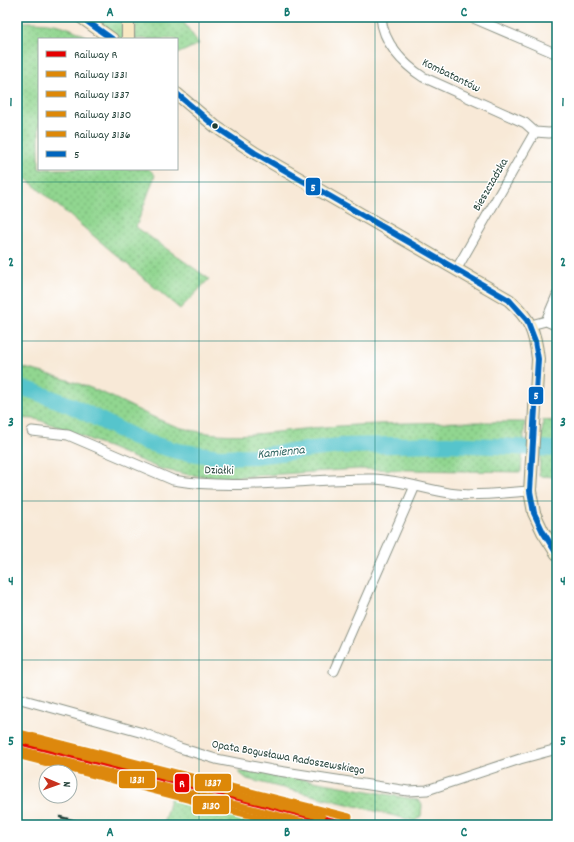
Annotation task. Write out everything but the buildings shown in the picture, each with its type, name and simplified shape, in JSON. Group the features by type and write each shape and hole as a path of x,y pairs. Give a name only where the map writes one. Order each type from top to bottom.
{"street":[{"path":"81,17 111,38"},
{"path":"128,17 128,38"},
{"name":"Kombatantów","path":"381,17 388,39 397,56 408,67 423,77 525,123 535,132"},
{"path":"471,17 557,54"},
{"path":"178,95 211,123 255,154 509,300 522,312 531,325 536,341 538,359 530,491 534,513 543,532 557,554"},
{"path":"535,132 549,134 557,132"},
{"name":"Bieszczadzka","path":"456,270 535,132"},
{"path":"546,321 557,295"},
{"path":"531,325 546,321 557,326"},
{"name":"Działki","path":"32,431 68,435 173,480 218,484 370,479 385,480 459,494 530,491"},
{"path":"335,669 415,486"},
{"name":"Opata Bogusława Radoszewskiego","path":"17,698 143,733 180,748 216,759 272,770 408,791 427,790 520,759 557,749"}],"green space":[{"path":"89,17 122,17 123,38 119,38 103,25"},
{"path":"135,17 180,17 199,44 178,54 178,38 135,38"},
{"path":"17,22 55,24 72,29 88,38 38,38 38,170 150,170 155,175 136,227 209,279 180,309 17,171"},
{"path":"17,366 88,387 170,424 212,434 261,434 325,427 375,424 525,422 521,472 358,469 221,478 190,475 161,469 67,430 36,419 17,418"},
{"path":"543,420 557,421 557,477 539,476"},
{"path":"257,771 419,800 422,805 421,816 415,821 247,779 238,772"},
{"path":"172,792 296,825 163,825"}],"waterway":[{"name":"Kamienna","path":"17,388 30,390 70,405 142,441 177,451 219,457 254,456 340,446 447,444 557,449"}],"railway":[{"path":"60,817 92,825"}],"rail line":[{"name":"1337","path":"19,733 349,817"},
{"name":"3136","path":"19,739 322,817"},
{"name":"R","path":"17,741 347,825"},
{"name":"1331","path":"17,749 315,825"},
{"name":"3130","path":"17,755 288,825"}],"transit line":[{"name":"5","path":"81,17 111,38"},
{"name":"5","path":"178,95 216,127 255,153 509,300 527,320 535,341 538,359 530,491 534,513 543,532 557,554"}]}
